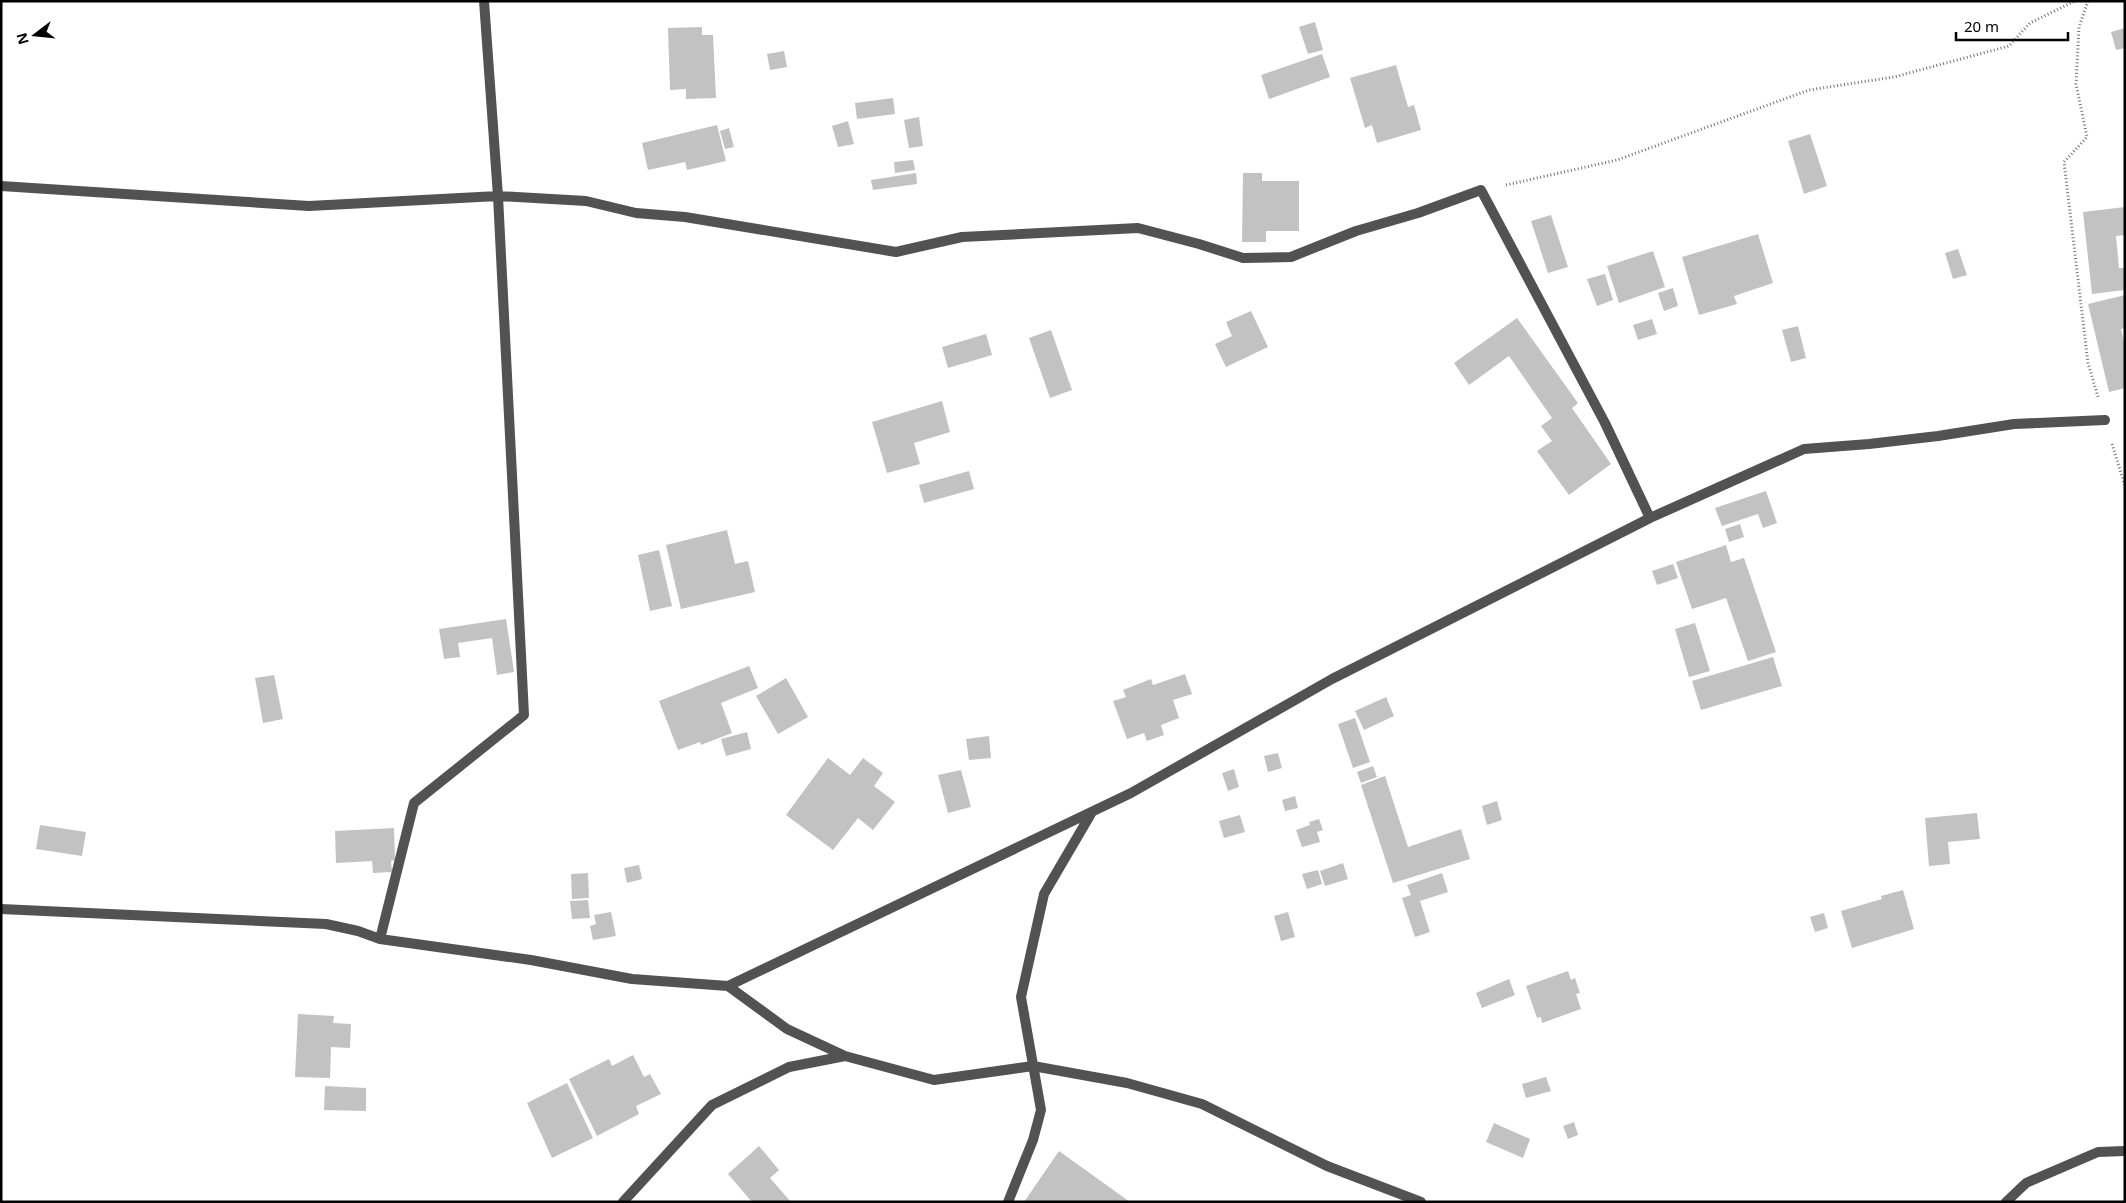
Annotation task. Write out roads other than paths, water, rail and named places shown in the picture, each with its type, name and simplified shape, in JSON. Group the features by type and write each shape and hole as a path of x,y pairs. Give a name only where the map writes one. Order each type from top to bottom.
{"street":[{"path":"380,939 414,803 524,715 498,196 484,1"},
{"path":"1,186 309,206 498,196 586,201 636,213 685,217 896,252 962,237 1138,228 1243,258 1291,257 1356,231 1418,213 1481,190 1605,423 1650,518"},
{"path":"1,909 326,924 358,931 380,939 531,960 632,980 728,986 1131,793 1332,679 1650,518 1804,449 1938,436 2014,424 2105,420"},
{"path":"1008,1202 1033,1140 1042,1110 1021,997 1044,894 1092,812"},
{"path":"728,986 787,1028 845,1056 934,1080 1033,1066 1127,1083 1202,1104 1327,1166 1421,1202"},
{"path":"623,1202 712,1105 789,1067 845,1056"},
{"path":"2006,1202 2026,1183 2071,1163 2098,1152 2125,1151"}]}
